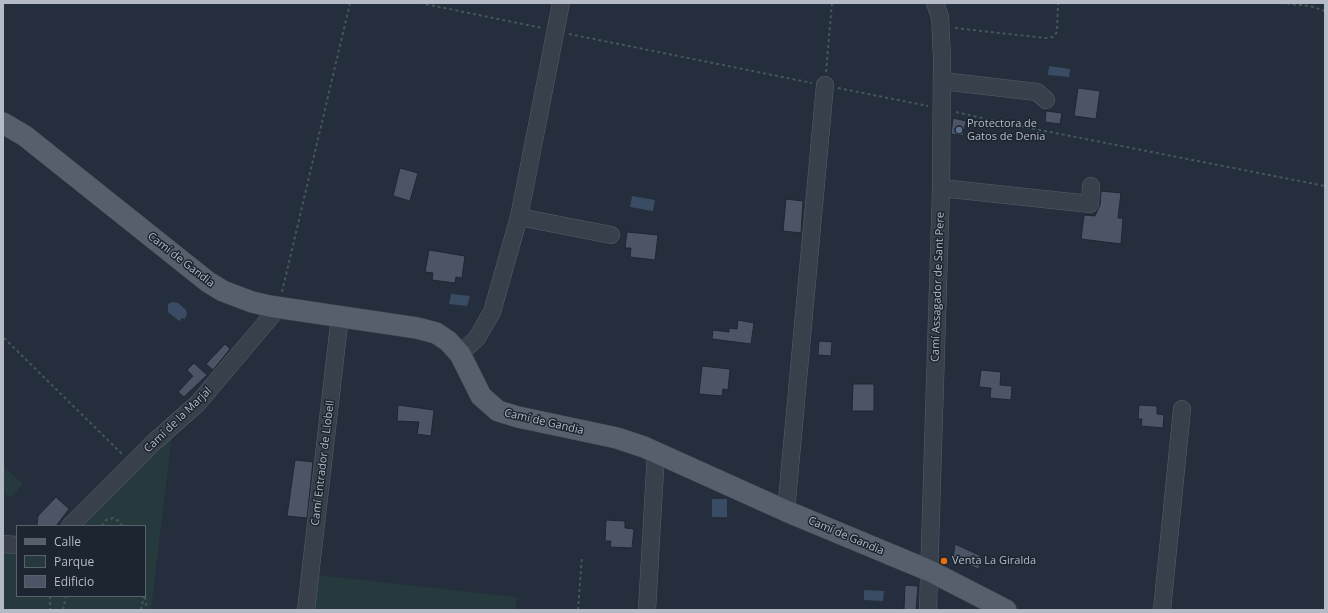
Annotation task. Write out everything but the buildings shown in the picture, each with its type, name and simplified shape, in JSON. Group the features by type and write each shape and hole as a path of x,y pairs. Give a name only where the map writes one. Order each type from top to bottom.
{"main road":[{"name":"Camí de Gandia","path":"3,123 25,136 208,282 236,297 279,307 429,330 442,336 460,354 481,396 498,411 518,417 617,438 656,452 786,511 930,571 1006,610"}],"street":[{"path":"460,354 477,338 492,312 519,217 561,3"},
{"name":"Camí Assagador de Sant Pere","path":"928,610 941,188 941,26 940,17 935,3"},
{"path":"942,81 1037,92 1046,100"},
{"path":"786,511 825,85"},
{"path":"941,188 1090,204 1091,186"},
{"path":"519,217 611,235"},
{"name":"Camí de la Marjal","path":"71,525 132,464 198,403 279,307"},
{"name":"Camí Entrador de Llobell","path":"306,610 340,316"},
{"path":"1162,610 1182,409"},
{"path":"647,610 656,452"},
{"path":"3,544 16,545"}],"path":[{"path":"279,307 350,3"},
{"path":"420,3 941,108 1004,123 1325,186"},
{"path":"825,85 832,3"},
{"path":"941,26 1045,38 1052,37 1057,32 1058,3"},
{"path":"1281,3 1310,6 1325,11"},
{"path":"4,338 132,464"},
{"path":"103,525 106,520 113,518 119,520 122,525"},
{"path":"578,610 582,556"},
{"path":"50,597 50,610"},
{"path":"63,610 66,597"},
{"path":"141,610 144,597"},
{"path":"144,597 147,610"}],"green space":[{"path":"172,435 151,610 3,610 3,550 16,551 16,597 146,597 146,525 78,525"},
{"path":"3,466 23,484 10,498 3,491"},
{"path":"301,573 517,597 516,610 298,610"}],"water":[{"path":"1049,66 1070,69 1069,77 1048,75"},
{"path":"632,196 655,200 653,211 630,207"},
{"path":"451,294 470,296 467,306 449,304"},
{"path":"172,302 178,303 186,310 187,314 185,319 182,318 179,321 168,312 168,304"},
{"path":"712,499 727,499 727,517 712,517"},
{"path":"864,590 884,591 883,601 864,600"}],"place":[{"name":"Protectora de Gatos de Denia","path":"959,130"},
{"name":"Venta La Giralda","path":"944,561"}]}
